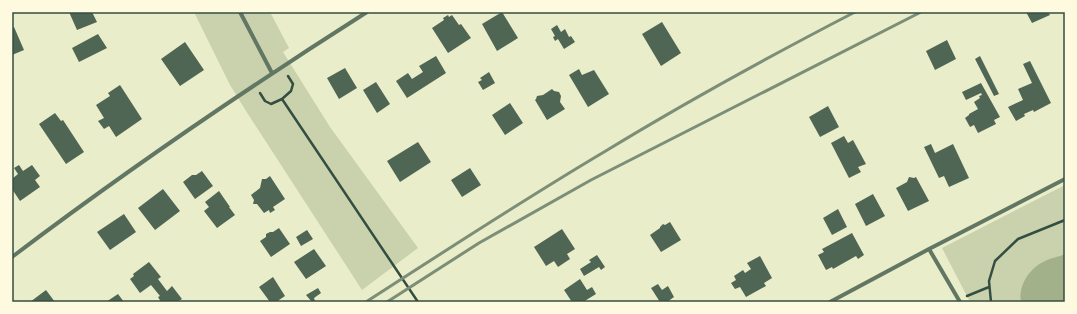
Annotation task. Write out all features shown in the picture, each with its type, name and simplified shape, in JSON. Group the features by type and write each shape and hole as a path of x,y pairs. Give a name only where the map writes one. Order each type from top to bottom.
{"street":[{"path":"240,12 272,73"},
{"path":"12,257 69,214 272,73 367,12"},
{"path":"830,302 929,248 1065,179"},
{"path":"929,248 959,301"}],"path":[{"path":"260,93 265,101 271,104 282,99 291,91 293,84 288,76"},
{"path":"282,99 418,302"},
{"path":"991,302 989,281 995,261 1018,239 1065,220"},
{"path":"959,301 989,288"}],"shaded area":[{"path":"194,12 270,12 289,48 283,52 330,127 418,248 362,290 230,85"},
{"path":"1065,185 1065,254 1043,262 1020,300 1021,302 970,302 942,248"},
{"path":"1065,254 1065,302 1021,302 1021,290 1023,284 1033,269 1046,261"}],"building":[{"path":"69,12 92,12 97,22 77,30"},
{"path":"502,12 518,38 497,51 482,24"},
{"path":"1026,12 1048,12 1050,15 1032,23"},
{"path":"448,15 449,17 452,15 459,25 461,24 471,38 448,53 432,28 444,20 443,18"},
{"path":"662,22 681,53 661,66 642,34"},
{"path":"557,25 561,32 565,29 569,37 571,36 575,42 564,49 558,39 555,41 553,37 555,36 551,29"},
{"path":"14,27 24,50 12,55 12,28"},
{"path":"98,34 107,48 79,62 72,48"},
{"path":"947,40 956,59 935,70 926,51"},
{"path":"185,42 204,70 180,86 161,59"},
{"path":"436,56 446,73 407,98 396,81 408,73 412,79 423,72 419,66"},
{"path":"980,56 999,94 994,96 975,59"},
{"path":"1030,61 1051,103 1034,112 1033,110 1024,114 1025,116 1016,121 1008,107 1023,100 1018,89 1032,83 1023,64"},
{"path":"345,68 357,88 339,99 327,78"},
{"path":"579,69 582,75 594,70 609,94 588,107 569,75"},
{"path":"489,72 495,83 483,90 478,82 482,80 480,78"},
{"path":"376,82 390,104 377,113 363,90"},
{"path":"981,83 1000,117 994,120 996,124 978,133 974,125 970,127 965,118 978,109 974,102 980,98 979,96 982,95 981,93 966,100 962,92"},
{"path":"120,85 142,119 116,137 109,126 104,129 98,121 104,118 96,105 110,96 108,93"},
{"path":"552,89 559,92 561,96 560,102 565,109 547,120 535,100 537,96 543,95"},
{"path":"510,103 523,123 505,135 492,115"},
{"path":"828,106 839,127 820,137 809,117"},
{"path":"55,113 61,121 63,120 84,152 66,164 39,124"},
{"path":"844,136 848,143 853,140 866,164 858,167 861,172 849,178 831,143"},
{"path":"418,142 431,162 400,182 387,161"},
{"path":"931,144 935,153 953,144 969,178 949,187 944,176 939,178 924,147"},
{"path":"19,165 23,171 32,165 40,176 35,180 40,187 20,201 12,189 12,179 18,174 14,168"},
{"path":"470,168 481,185 462,197 451,180"},
{"path":"202,171 213,186 195,199 183,182 192,175 196,175"},
{"path":"270,176 285,199 273,207 275,210 270,213 269,210 264,213 257,204 253,204 254,200 251,195 260,188 262,179 266,179"},
{"path":"909,177 916,177 929,201 908,211 896,188 907,182"},
{"path":"163,189 180,211 155,230 138,208"},
{"path":"219,191 235,215 217,228 204,211 209,207 205,202"},
{"path":"873,194 885,216 866,226 855,204"},
{"path":"838,209 847,227 832,235 823,218"},
{"path":"124,214 136,232 110,250 97,232"},
{"path":"670,222 681,240 661,252 650,235 663,224 665,225"},
{"path":"279,228 290,244 271,257 260,241 266,237 266,234"},
{"path":"562,229 575,249 567,254 570,259 558,267 554,261 546,266 534,247"},
{"path":"307,230 313,239 301,246 296,237"},
{"path":"852,233 864,255 858,259 856,256 833,269 832,267 826,270 818,255 824,252 822,249"},
{"path":"314,249 326,266 306,279 294,262"},
{"path":"597,255 605,267 601,270 599,267 584,276 580,269 591,262 589,260"},
{"path":"760,256 772,278 764,283 766,286 746,297 740,287 735,289 731,283 736,280 734,276 743,270 745,273 751,269 747,263"},
{"path":"149,262 161,277 158,279 167,291 172,286 182,299 177,302 161,302 158,297 160,296 151,285 140,293 130,279 134,276 133,274"},
{"path":"273,277 285,296 276,302 270,302 259,287"},
{"path":"580,279 587,290 592,287 596,294 583,302 572,302 564,290"},
{"path":"658,284 662,290 668,286 674,297 667,302 660,302 651,288"},
{"path":"318,288 321,293 314,298 315,301 312,302 306,295"},
{"path":"46,290 55,302 30,302"},
{"path":"118,294 124,302 106,302"}],"railway":[{"path":"366,302 514,207 635,133 791,45 855,12"},
{"path":"387,302 479,243 591,180 921,12"}]}
